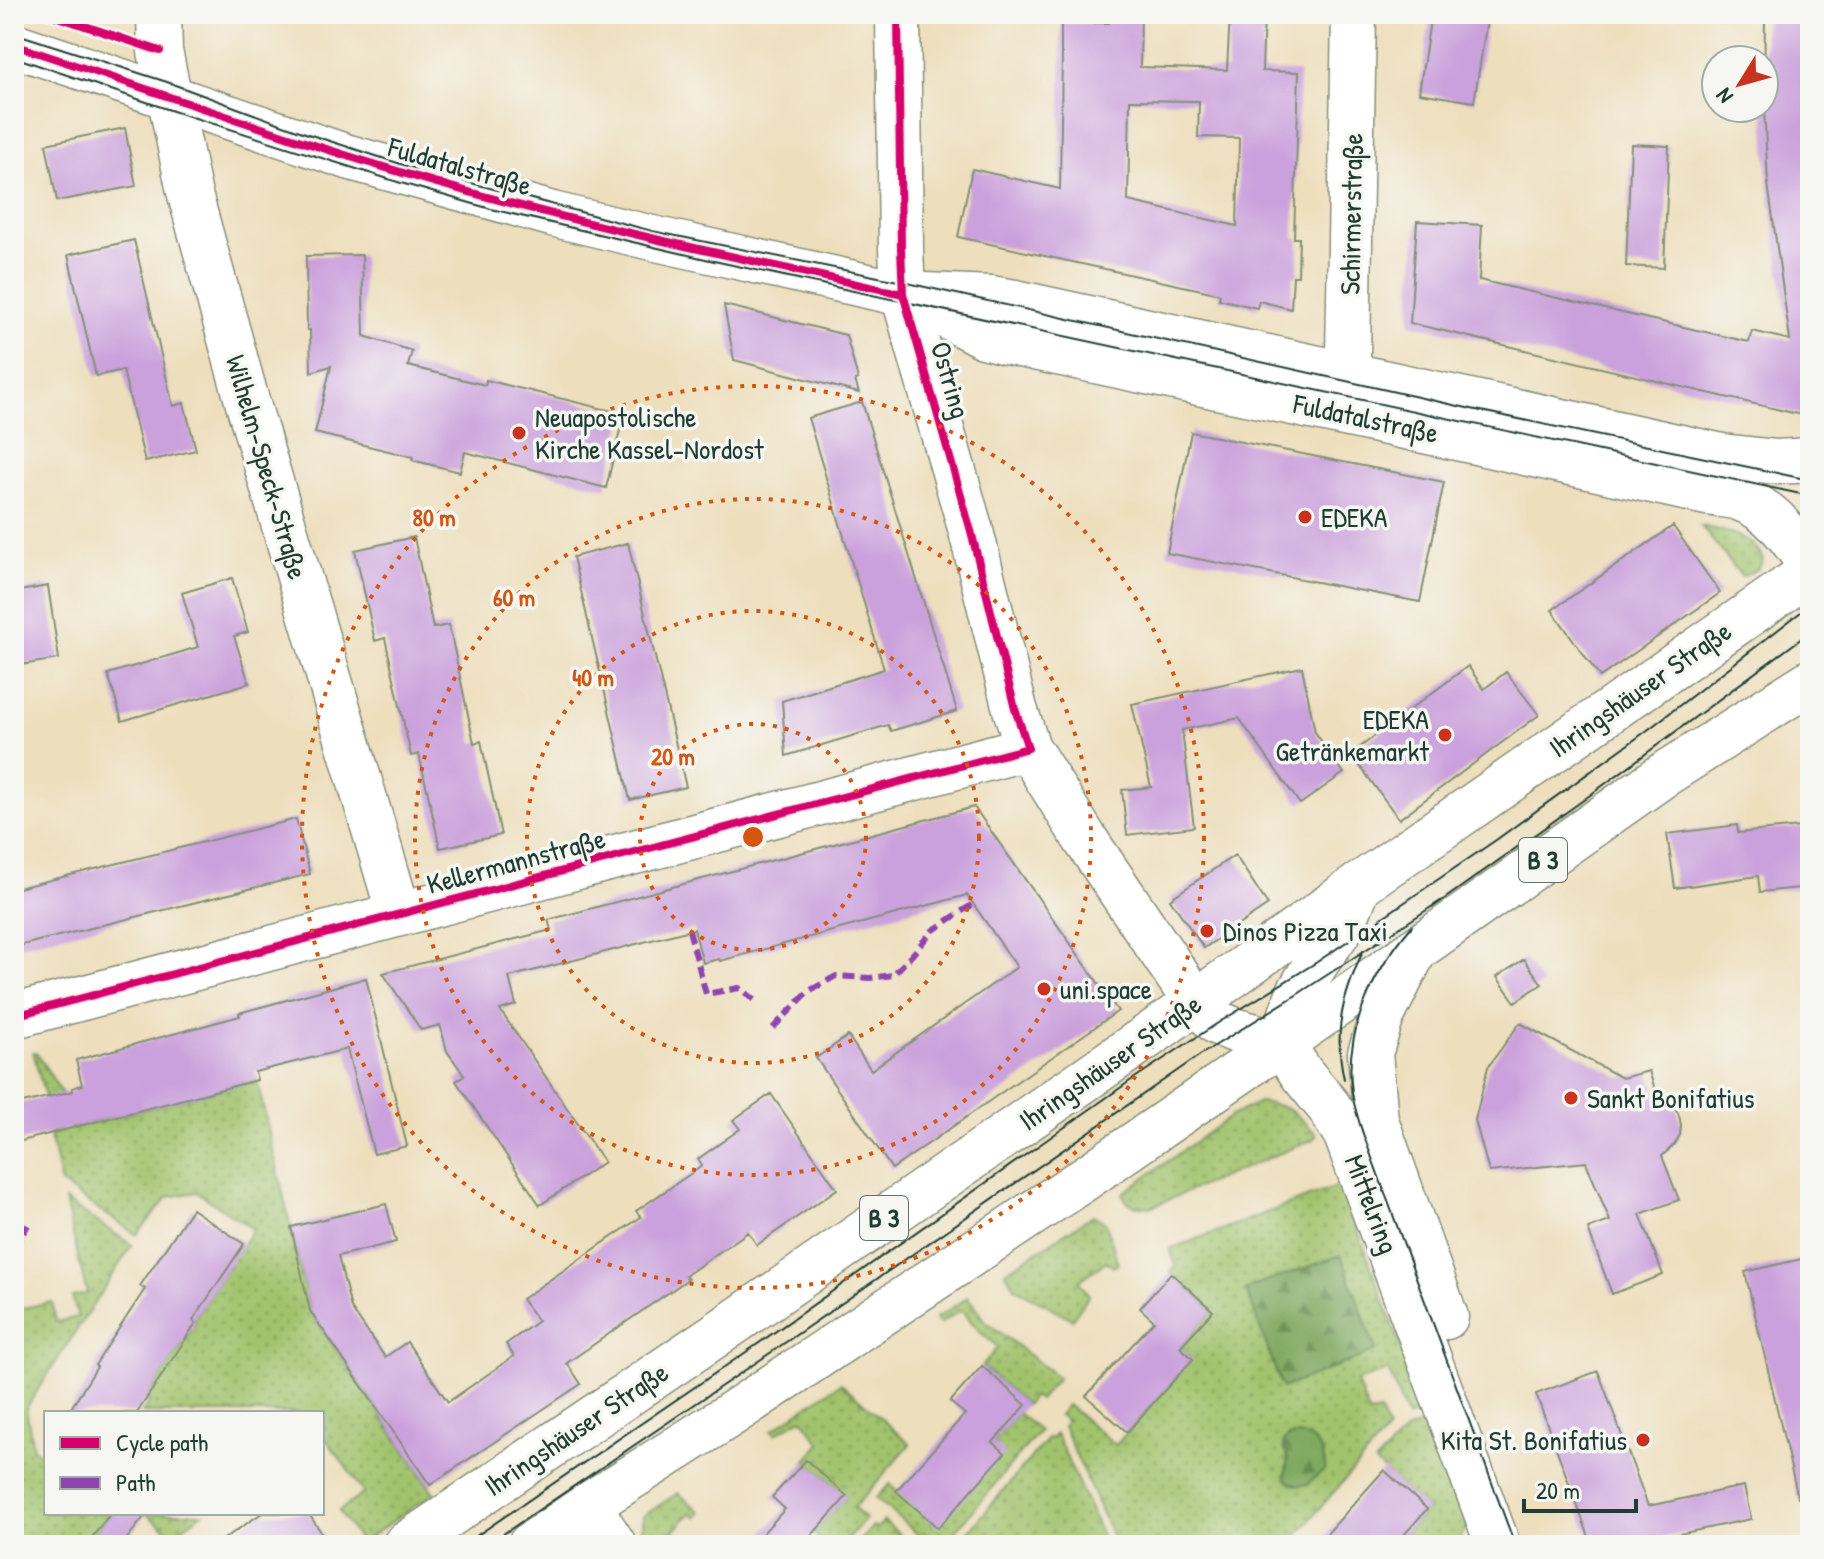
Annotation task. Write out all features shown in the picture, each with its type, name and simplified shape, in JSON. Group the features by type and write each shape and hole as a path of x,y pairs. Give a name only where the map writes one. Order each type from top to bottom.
{"main road":[{"name":"Wilhelm-Speck-Straße","path":"159,14 160,51 189,191 248,404 399,914"},
{"name":"Ostring","path":"898,14 903,294 971,531 1015,709 1028,748 1085,839 1196,1003 1218,1023 1281,1043"},
{"name":"Schirmerstraße","path":"1348,395 1354,14"},
{"name":"Fuldatalstraße","path":"14,45 348,157 452,187 652,238 903,294 1003,300 1707,493 1738,498 1774,518 1810,565"},
{"name":"Fuldatalstraße","path":"1348,395 1478,402 1722,456 1777,462 1810,460"},
{"name":"Ihringshäuser Straße","path":"405,1545 732,1324 1196,1003 1359,885 1810,572"},
{"name":"B 3","path":"530,1545 1087,1177 1662,776 1810,682"},
{"name":"Kellermannstraße","path":"14,1016 1028,748"},
{"path":"1281,1043 1298,994 1343,925 1359,885"},
{"name":"Mittelring","path":"1415,950 1382,1016 1370,1053 1376,1120 1529,1545"},
{"name":"Mittelring","path":"1281,1043 1346,1135 1498,1545"},
{"path":"588,1505 614,1545"}],"green space":[{"path":"1701,526 1729,532 1753,545 1763,560 1759,568 1742,577"},
{"path":"33,1052 36,1052 62,1094 72,1128 257,1080 310,1311 434,1493 361,1543 339,1511 364,1493 327,1440 324,1442 324,1411 143,1411 150,1402 146,1399 196,1323 193,1320 253,1229 197,1192 168,1197 137,1235 61,1184 50,1135 55,1133"},
{"path":"1259,1102 1292,1111 1317,1135 1312,1140 1151,1207 1127,1201 1123,1193 1233,1115"},
{"path":"1341,1185 1425,1412 1407,1418 1388,1370 1357,1382 1369,1414 1380,1412 1388,1430 1288,1545 1116,1545 1063,1426 1066,1420 1059,1415 1067,1405 1116,1445 1192,1359 1180,1347 1213,1311 1171,1273 1176,1266 1170,1249"},
{"path":"65,1201 132,1245 26,1408 33,1448 44,1456 44,1475 40,1482 44,1485 44,1515 109,1515 86,1545 14,1545 14,1295 18,1309 52,1302 56,1322 78,1317 72,1297 87,1294"},
{"path":"1093,1215 1106,1223 1118,1264 1113,1267 1107,1261 1079,1281 1089,1295 1072,1319 1016,1288 1005,1272"},
{"path":"1341,1255 1376,1351 1282,1388 1246,1289"},
{"path":"968,1297 984,1320 1058,1378 1039,1400 1033,1396 1026,1405 982,1366 998,1347 979,1331 962,1310 940,1323 935,1319"},
{"path":"841,1383 910,1444 854,1508 865,1519 842,1545 826,1545 813,1533 846,1496 806,1460 821,1444 802,1418 775,1434 772,1430"},
{"path":"1018,1413 1039,1431 944,1545 930,1545 876,1498 890,1484 897,1491 993,1442"},
{"path":"1430,1422 1468,1525 1456,1545 1395,1545 1427,1509 1375,1463 1406,1430"},
{"path":"1056,1434 1106,1545 957,1545 1048,1438"},
{"path":"1296,1435 1314,1441 1322,1452 1325,1466 1325,1470 1307,1484 1299,1486 1285,1478 1288,1458 1283,1442"},
{"path":"678,1493 701,1512 697,1518 690,1513 662,1545 647,1545 642,1531 643,1516"},
{"path":"148,1515 200,1515 173,1534"},
{"path":"884,1521 912,1545 856,1545 873,1526 877,1528"}],"building":[{"path":"1109,14 1141,14 1140,67 1227,70 1230,14 1264,14 1262,71 1299,72 1294,238 1299,238 1298,276 1293,276 1291,309 1259,301 1257,308 1219,299 1220,294 958,237 972,169 1060,189 1061,23 1109,23","holes":["1130,100 1199,101 1198,137 1239,138 1237,226 1128,201"]},
{"path":"1431,14 1488,14 1474,102 1419,93"},
{"path":"1765,14 1810,14 1810,417 1410,323 1417,221 1482,225 1479,280 1749,342 1752,331 1790,340 1768,184 1765,124 1780,124 1780,44 1765,44"},
{"path":"125,128 136,186 57,201 46,144"},
{"path":"1631,144 1669,146 1664,268 1626,266"},
{"path":"134,240 173,406 184,403 196,450 145,462 123,370 96,376 68,255"},
{"path":"362,255 364,336 412,351 408,366 485,385 486,380 624,414 606,488 465,452 460,472 315,433 331,366 311,372 306,256"},
{"path":"724,305 846,335 859,393 734,360"},
{"path":"862,402 957,711 891,731 888,725 786,756 782,701 884,669 808,418"},
{"name":"EDEKA","path":"1191,432 1444,482 1420,602 1167,553"},
{"path":"1673,526 1720,593 1600,677 1552,610"},
{"path":"414,537 433,628 449,625 474,743 481,741 501,835 440,848 419,754 411,756 385,638 375,641 355,550"},
{"path":"628,543 686,787 630,800 573,557"},
{"path":"232,578 248,632 234,636 249,683 122,721 108,674 198,647 182,593"},
{"path":"48,586 59,659 14,666 14,592"},
{"name":"EDEKA Getränkemarkt","path":"1468,666 1484,689 1506,672 1539,715 1399,819 1351,754"},
{"path":"1302,667 1315,732 1344,773 1300,804 1239,718 1182,730 1194,827 1127,835 1122,790 1151,787 1132,704"},
{"name":"uni.space","path":"974,807 1118,1011 892,1169 816,1058 848,1036 871,1070 1017,967 967,895 720,961 703,963 694,929 509,977 516,1005 500,1010 604,1162 540,1205 456,1081 464,1075 447,1051 440,1025 421,1030 383,973 551,930 548,920"},
{"path":"296,819 310,874 14,947 14,889"},
{"path":"1737,825 1738,833 1810,826 1810,887 1760,892 1758,876 1675,888 1667,834"},
{"path":"1235,855 1268,905 1204,948 1170,899"},
{"path":"1524,959 1542,984 1515,1002 1497,977"},
{"path":"366,978 407,1146 374,1154 347,1049 255,1072 257,1080 14,1143 14,1105 73,1091 72,1088 82,1085 76,1060"},
{"name":"Sankt Bonifatius","path":"1520,1023 1622,1078 1649,1071 1657,1095 1674,1106 1679,1115 1680,1135 1662,1156 1679,1200 1640,1214 1663,1275 1612,1294 1588,1229 1610,1221 1586,1162 1489,1172 1475,1120 1488,1067"},
{"path":"771,1094 837,1189 757,1245 748,1232 685,1276 688,1279 567,1363 581,1384 430,1485 310,1311 291,1227 386,1204 396,1242 338,1256 351,1308 385,1357 407,1342 448,1402 514,1356 506,1344 538,1321 522,1299 641,1217 636,1211 702,1166 698,1159 740,1129 733,1120"},
{"path":"192,1209 244,1244 193,1320 196,1323 138,1411 69,1411 145,1289 140,1286"},
{"path":"1810,1257 1810,1497 1798,1498 1745,1272"},
{"path":"1171,1273 1213,1311 1180,1347 1193,1359 1127,1432 1086,1396 1154,1321 1140,1308"},
{"path":"982,1366 1026,1405 993,1442 1005,1453 938,1528 896,1491 965,1414 950,1402"},
{"path":"1598,1371 1648,1506 1744,1486 1751,1519 1627,1545 1592,1545 1536,1394"},
{"path":"806,1460 847,1496 803,1545 752,1545 785,1509 772,1497"},
{"path":"1384,1470 1427,1509 1395,1545 1317,1545"},
{"path":"109,1515 145,1515 122,1545 86,1545"},
{"path":"259,1515 309,1515 330,1545 215,1545"}],"tram line":[{"path":"14,33 167,82 308,134 407,166 652,231 903,282 1476,410 1810,480"},
{"path":"14,57 173,111 491,209 714,261 1810,496"},
{"path":"463,1545 752,1348 1130,1081 1317,962 1496,840 1645,732 1810,605"},
{"path":"1433,907 1810,632"},
{"path":"487,1545 1200,1055 1442,900"},
{"path":"1365,1140 1353,1098 1350,1069 1352,1047 1364,1003 1374,982 1412,926"},
{"path":"1344,1079 1340,1045 1342,1014 1363,951"},
{"path":"1362,1131 1515,1545"}],"marked path":[{"path":"773,1028 809,991 836,976 870,978 893,975 932,931 973,904"},
{"path":"689,930 706,994 739,988 754,1000"},
{"path":"14,1248 28,1225"}],"cycle path":[{"path":"49,14 160,51"},
{"path":"14,1016 1028,748 1015,709 971,531 903,294 898,14"},
{"path":"14,45 286,136 451,187 620,231 903,294"}],"place":[{"name":"Neuapostolische Kirche Kassel-Nordost","path":"519,433"},
{"name":"EDEKA","path":"1305,517"},
{"name":"EDEKA Getränkemarkt","path":"1445,735"},
{"name":"Dinos Pizza Taxi","path":"1207,931"},
{"name":"uni.space","path":"1044,989"},
{"name":"Sankt Bonifatius","path":"1571,1098"},
{"name":"Kita St. Bonifatius","path":"1643,1440"}]}
